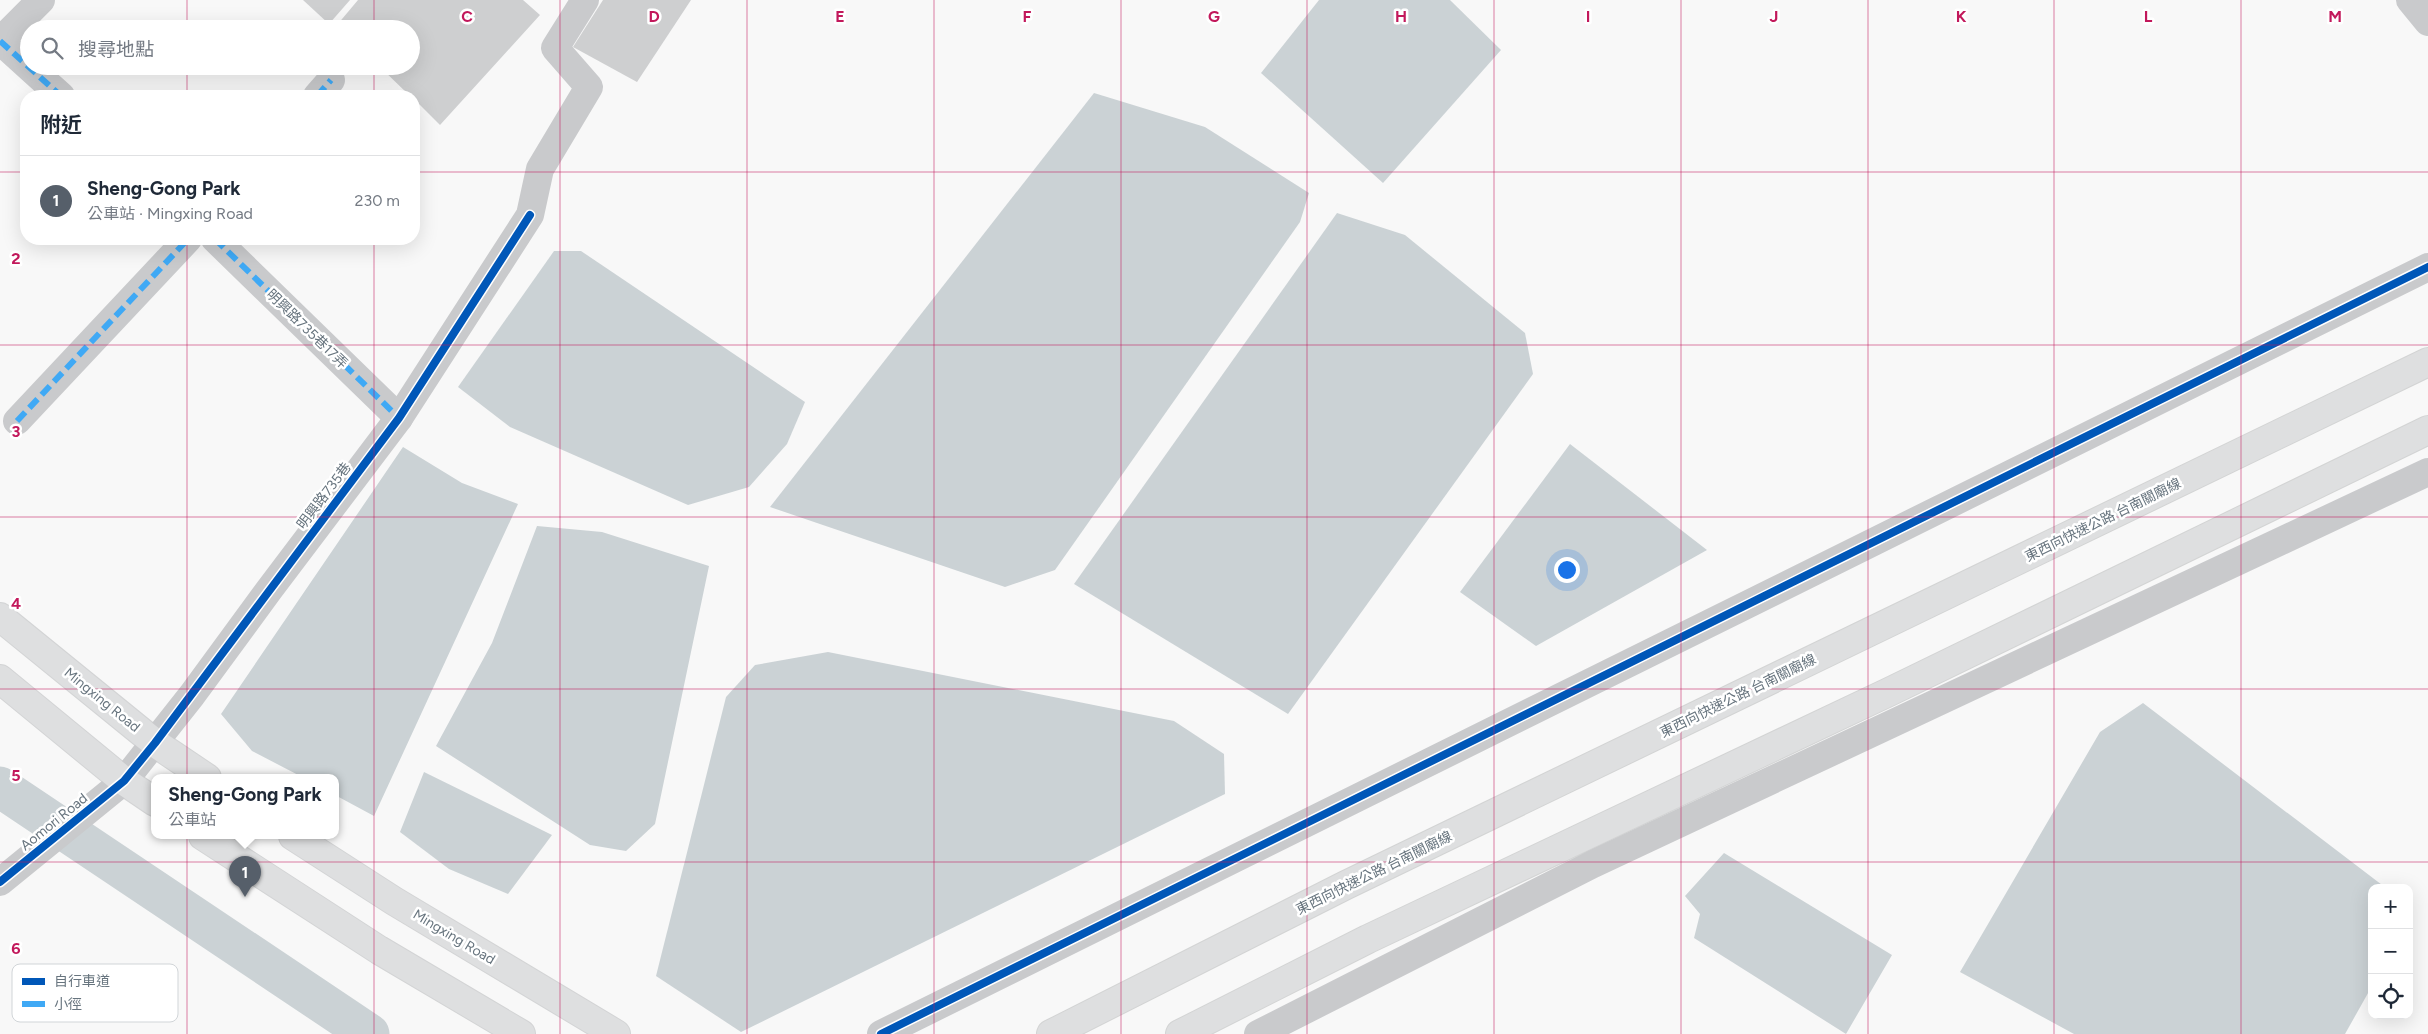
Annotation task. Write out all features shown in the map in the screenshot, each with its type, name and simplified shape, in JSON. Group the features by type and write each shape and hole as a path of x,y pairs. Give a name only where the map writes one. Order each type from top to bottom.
{"main road":[{"name":"東西向快速公路 台南關廟線","path":"1051,1034 1355,881 2428,362"},
{"path":"1180,1034 1368,939 1889,692 2428,430"},
{"name":"Mingxing Road","path":"0,617 154,743 201,774"},
{"path":"0,679 123,782 151,800"},
{"path":"208,839 379,950 520,1034"},
{"name":"Mingxing Road","path":"298,839 394,901 616,1034"}],"street":[{"path":"21,20 41,0"},
{"name":"明興路735巷","path":"123,782 399,418 530,216 540,169 589,87 555,48 585,0"},
{"path":"2410,0 2428,22"},
{"path":"20,21 0,41 20,59"},
{"path":"38,75 54,90"},
{"path":"17,421 182,245"},
{"name":"明興路735巷17弄","path":"222,245 399,418"},
{"path":"881,1034 2428,267"},
{"path":"1258,1034 1593,864 2428,472"},
{"name":"Aomori Road","path":"3,879 123,782"}],"shaded area":[{"path":"1319,0 1450,0 1501,50 1383,183 1261,73"},
{"path":"1094,93 1205,127 1309,193 1300,222 1055,570 1005,587 770,507"},
{"path":"1337,213 1405,235 1525,333 1533,374 1288,714 1074,584"},
{"path":"554,251 581,251 805,402 787,444 749,487 688,505 510,427 458,387"},
{"path":"1570,444 1707,550 1536,646 1460,592"},
{"path":"403,447 462,483 518,504 374,816 339,797 339,774 296,774 252,751 221,714"},
{"path":"537,526 602,532 709,566 655,824 626,851 590,845 436,746 492,643"},
{"path":"828,652 1174,721 1224,754 1225,794 741,1032 656,976 726,697 755,665"},
{"path":"2143,703 2381,884 2368,884 2368,993 2345,1034 2074,1034 1960,972 2100,732"},
{"path":"424,772 552,835 508,894 449,869 400,832"},
{"path":"1724,853 1892,955 1846,1034 1694,938 1700,914 1685,896"}],"building":[{"path":"303,0 350,0 332,20 325,20"},
{"path":"358,0 523,0 540,15 440,125 420,105 420,90 404,90 388,75 420,75 420,20 341,20"},
{"path":"603,0 691,0 637,82 573,47"}],"waterway":[{"path":"0,787 369,1034"}],"marked path":[{"path":"0,41 20,59"},
{"path":"38,75 54,90"},
{"path":"322,90 331,80"},
{"path":"17,421 182,245"},
{"path":"221,245 399,418 401,415"}],"cycle path":[{"path":"0,882 124,781 155,743 399,418 530,215"},
{"path":"881,1034 2428,267"}],"place":[{"name":"Sheng-Gong Park","path":"245,897"}]}
